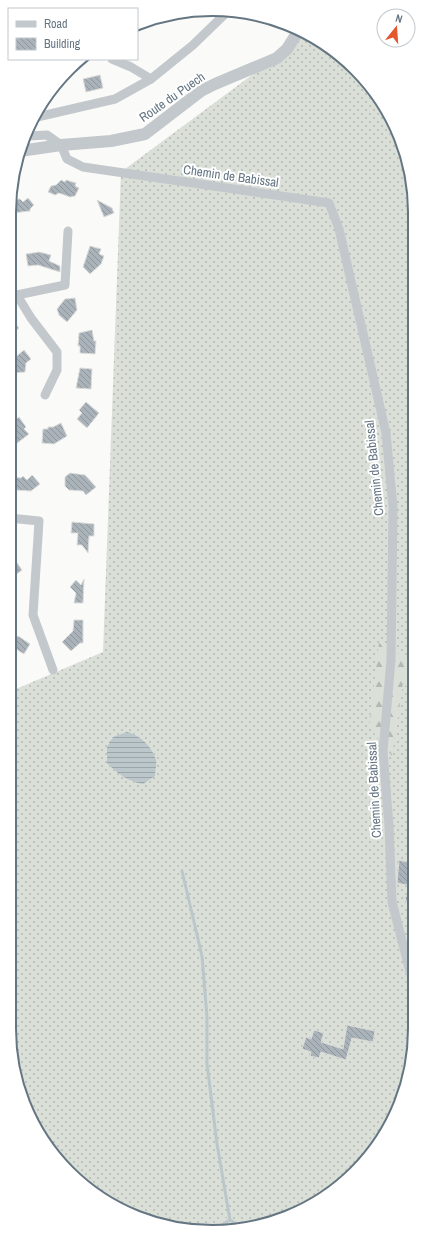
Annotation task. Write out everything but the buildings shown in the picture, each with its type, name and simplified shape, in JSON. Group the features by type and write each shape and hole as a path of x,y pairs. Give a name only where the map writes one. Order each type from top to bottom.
{"street":[{"path":"41,116 116,99 151,79 193,45 223,16"},
{"name":"Route du Puech","path":"26,150 61,145 111,141 145,134 201,91 214,84 277,58 287,49 296,35"},
{"path":"115,60 131,66 151,79"},
{"path":"31,136 48,135 61,145"},
{"name":"Chemin de Babissal","path":"61,145 67,159 83,167 329,203 339,229 386,433 393,507 391,660 383,751 389,826 392,902 408,964"},
{"path":"16,293 65,284 68,231"},
{"path":"16,298 58,352 57,370 45,396"},
{"path":"16,519 39,521 33,615 53,670"}],"green space":[{"path":"294,34 321,49 351,73 375,103 388,125 398,149 408,199 408,1042 398,1092 388,1116 375,1138 351,1168 310,1199 275,1215 225,1225 199,1225 149,1215 125,1205 103,1192 73,1168 49,1138 36,1116 26,1092 16,1042 16,689 103,652 121,172 287,49"},
{"path":"379,643 401,655 408,661 408,688 403,683 392,756 369,727"},
{"path":"225,1218 248,1221 225,1225 214,1225"}],"shaded area":[{"path":"127,732 141,738 152,750 156,760 155,776 143,784 132,781 123,776 107,763 107,747 113,737"}],"waterway":[{"path":"182,871 202,956 207,1017 207,1064 217,1144 230,1220 235,1223"},
{"path":"221,1225 230,1220"}]}
